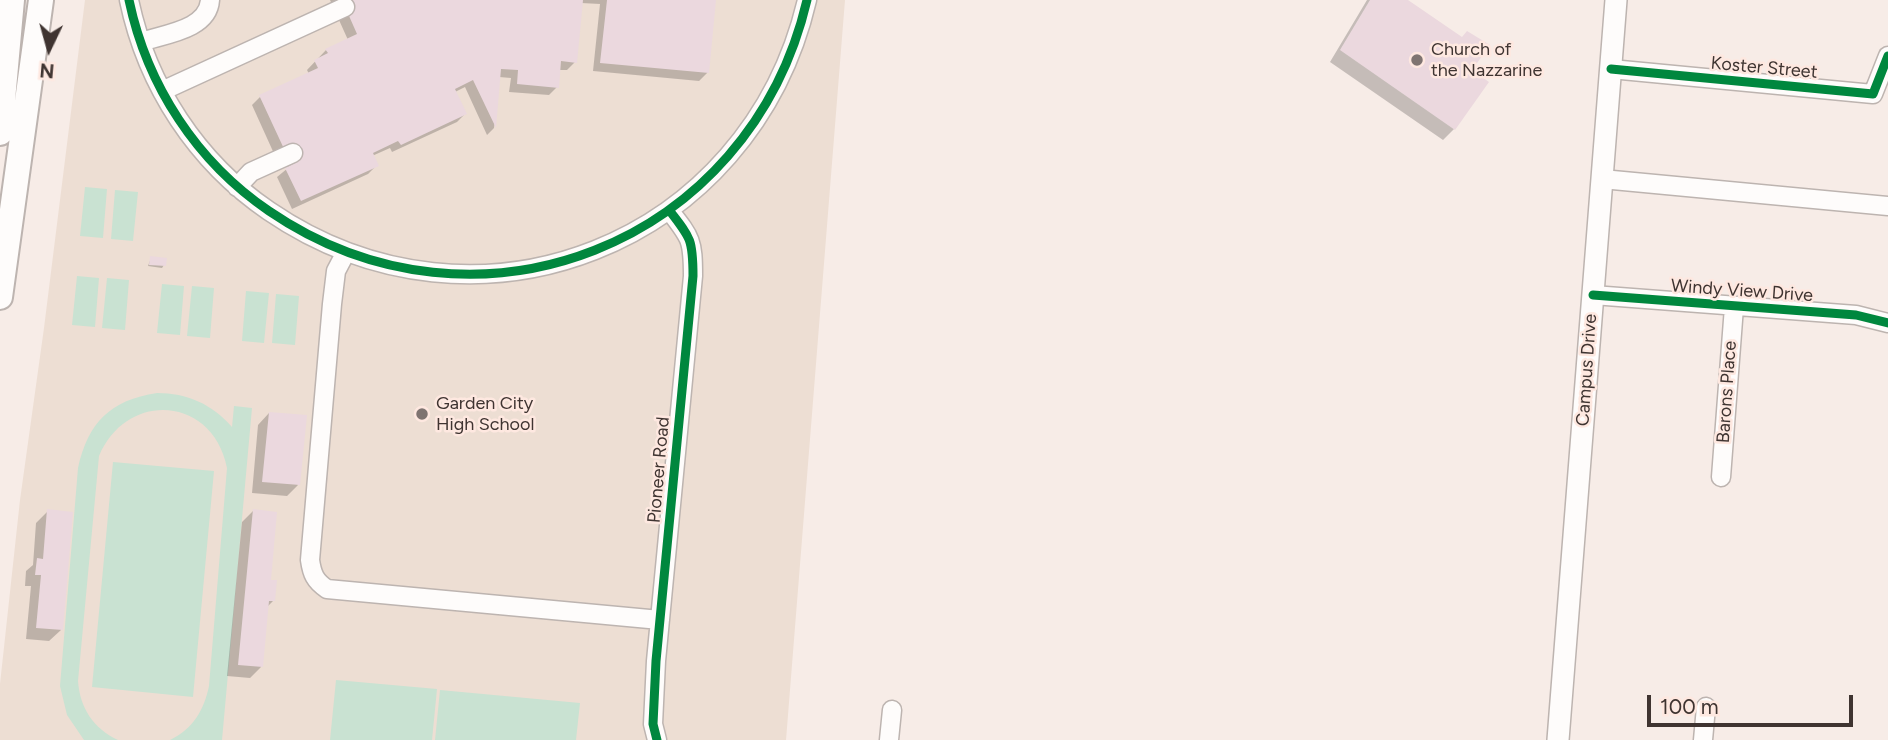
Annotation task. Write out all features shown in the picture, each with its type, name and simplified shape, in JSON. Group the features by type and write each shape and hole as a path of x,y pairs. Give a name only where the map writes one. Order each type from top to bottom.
{"highway":[{"path":"0,133 12,0"},
{"path":"0,297 41,0"}],"main road":[{"name":"Campus Drive","path":"1558,740 1616,0"}],"street":[{"path":"129,0 141,42 178,120 202,152 237,187 286,222 346,252 408,270 477,275 554,264 598,250 631,234 689,196 724,162 765,108 791,54 807,0"},
{"path":"141,42 195,24 209,11 210,0"},
{"path":"162,91 345,8"},
{"name":"Koster Street","path":"1611,69 1873,94 1888,56"},
{"path":"237,187 251,172 293,153"},
{"path":"1602,179 1888,206"},
{"name":"Pioneer Road","path":"657,740 653,724 660,620 693,256 693,246 688,233 669,210"},
{"path":"346,252 336,271 332,304 311,547 312,574 318,583 327,589 660,620"},
{"name":"Windy View Drive","path":"1593,295 1856,315 1888,323"},
{"name":"Barons Place","path":"1721,477 1734,307"},
{"path":"1703,740 1706,707"},
{"path":"889,740 892,710"}],"shaded area":[{"name":"Garden City High School","path":"85,0 845,0 786,740 0,740 0,684 20,500"}],"green space":[{"path":"85,187 107,189 103,238 80,236"},
{"path":"115,190 138,192 133,241 111,239"},
{"path":"77,276 99,278 95,327 72,325"},
{"path":"107,278 129,280 125,330 102,328"},
{"path":"162,284 184,286 180,335 157,333"},
{"path":"192,286 214,288 210,338 187,336"},
{"path":"246,291 269,293 264,343 242,341"},
{"path":"276,294 299,296 295,345 272,343"},
{"path":"157,393 179,395 198,401 216,412 232,427 234,406 252,408 222,740 170,740 178,736 196,718 209,686 227,468 219,444 205,426 188,415 168,410 148,412 129,420 112,435 99,456 78,681 89,716 101,730 118,740 84,740 67,715 60,686 78,468 88,438 104,416 126,401"},
{"path":"113,462 214,471 193,697 92,687"},
{"path":"336,680 437,689 432,740 330,740"},
{"path":"440,690 580,703 576,740 435,740"}],"building":[{"path":"342,0 583,0 577,63 561,61 559,88 517,84 518,70 501,69 496,128 473,80 455,89 467,114 401,145 398,141 373,153 379,166 301,201 285,168 297,162 291,148 285,151 259,95 318,68 314,60 328,53 325,49 357,34"},
{"path":"607,0 716,0 709,73 600,63"},
{"name":"Church of the Nazzarine","path":"1370,0 1408,0 1462,37 1467,31 1490,45 1472,70 1489,82 1455,130 1340,50"},
{"path":"150,256 167,258 166,266 149,265"},
{"path":"269,412 307,415 300,485 262,482"},
{"path":"47,509 73,512 63,630 36,628 41,575 35,575 37,558 43,559"},
{"path":"253,509 277,512 271,580 277,580 275,601 269,601 263,667 238,665"}],"cycle path":[{"path":"129,0 137,32 162,92 198,145 243,191 269,211 349,253 433,272 516,271 595,250 667,211 728,156 776,85 807,0"},
{"path":"1611,69 1873,94 1888,56"},
{"path":"657,740 653,724 656,661 693,276 689,240 669,210"},
{"path":"1593,295 1856,315 1888,323"}],"place":[{"name":"Church of the Nazzarine","path":"1417,60"},
{"name":"Garden City High School","path":"422,414"}]}
